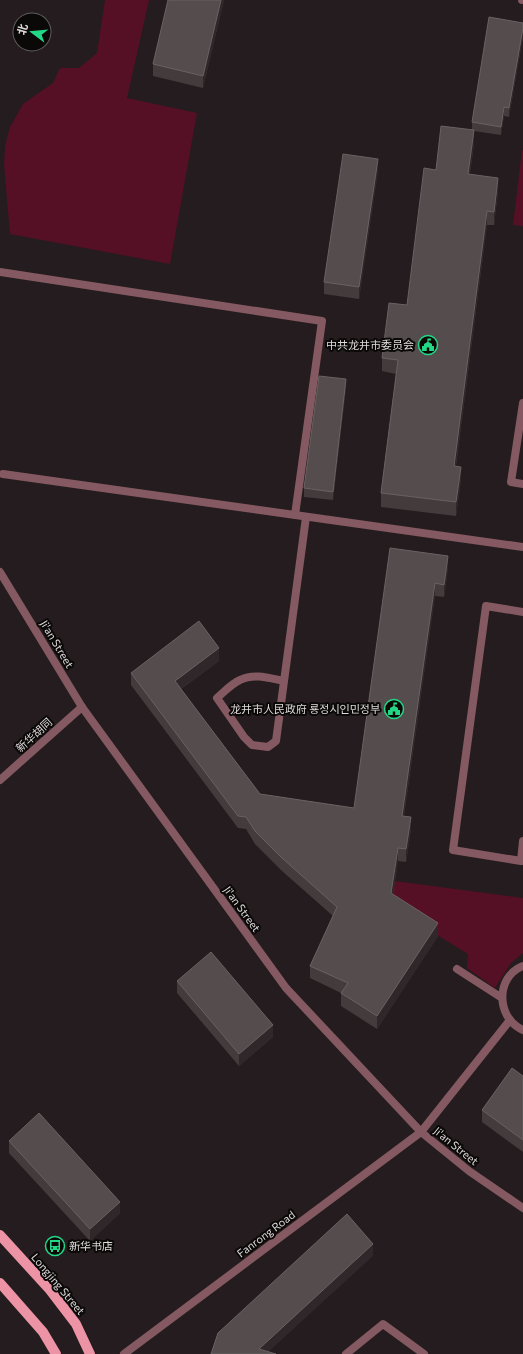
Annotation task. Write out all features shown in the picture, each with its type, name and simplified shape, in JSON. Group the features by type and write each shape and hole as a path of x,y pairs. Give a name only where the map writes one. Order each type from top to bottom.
{"main road":[{"name":"Longjing Street","path":"0,1235 50,1290 76,1324 90,1354"},
{"path":"0,1283 43,1332 56,1354"}],"street":[{"path":"0,272 322,320 294,515"},
{"path":"523,403 511,482 523,484"},
{"path":"2,474 523,547"},
{"path":"284,681 259,676 248,677 238,680 217,698 244,737 252,745 268,747 276,741 284,681 306,516"},
{"name":"Ji'an Street","path":"0,572 82,707 286,988 421,1132 469,1171 523,1208"},
{"path":"523,612 486,606 453,850 520,861 523,841"},
{"name":"新华胡同","path":"0,780 82,707"},
{"path":"523,966 518,968 510,976 504,986 502,998 504,1010 510,1020 523,1030"},
{"path":"457,969 502,998"},
{"name":"Fanrong Road","path":"124,1354 421,1132 510,1020"},
{"path":"346,1354 383,1324 424,1354"}],"shaded area":[{"path":"105,0 149,0 127,98 197,113 170,264 10,234 4,165 5,146 10,127 23,104 53,83 60,68 79,68 97,53"},
{"path":"523,150 523,226 513,225"},
{"path":"395,881 523,898 523,953 511,963 495,988 467,968 468,954 387,904"}],"building":[{"path":"168,0 221,0 203,76 153,64"},
{"path":"489,17 523,23 509,108 504,107 501,127 472,122"},
{"name":"中共龙井市委员会","path":"441,126 474,130 468,174 498,178 494,212 487,211 454,466 461,467 456,502 381,493 398,360 382,358 389,303 407,305 424,168 436,170"},
{"path":"343,154 378,159 359,287 324,282"},
{"path":"319,376 346,379 333,492 304,488"},
{"path":"390,548 448,556 444,585 435,583 402,816 411,817 406,849 398,848 391,893 438,923 377,1016 341,993 348,983 310,966 337,907 282,858 255,831 246,817 238,816 131,673 199,621 219,648 175,681 260,794 354,808"},
{"path":"211,952 273,1025 239,1054 177,981"},
{"path":"512,1068 523,1076 523,1140 482,1110"},
{"path":"39,1113 120,1202 90,1229 9,1141"},
{"path":"347,1214 373,1244 259,1349 276,1354 211,1354 218,1333"}],"place":[{"name":"中共龙井市委员会","path":"428,345"},
{"name":"龙井市人民政府 룡정시인민정부","path":"394,709"},
{"name":"新华书店","path":"55,1246"}]}
